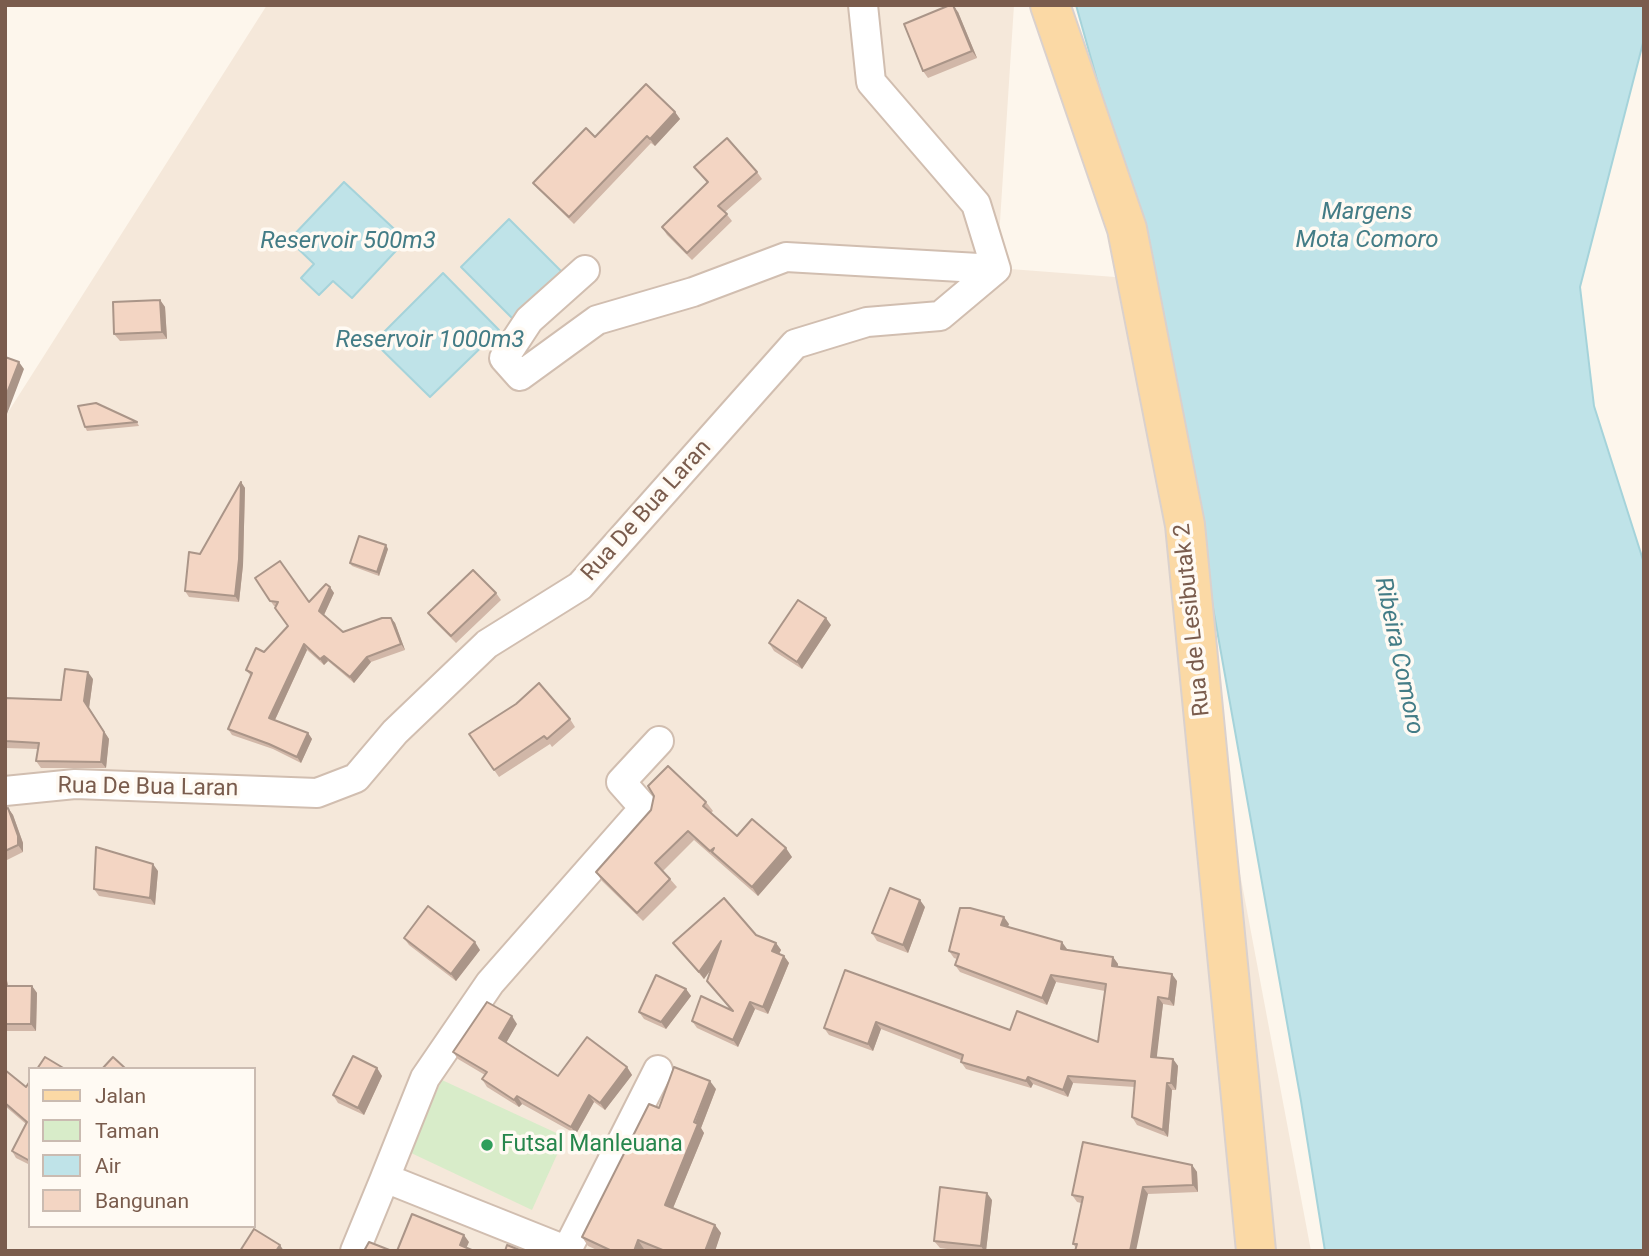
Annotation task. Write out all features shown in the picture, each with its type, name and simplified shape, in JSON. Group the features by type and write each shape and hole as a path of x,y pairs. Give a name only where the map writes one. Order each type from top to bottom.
{"main road":[{"name":"Rua de Lesibutak 2","path":"1050,5 1127,229 1185,525 1256,1251"}],"street":[{"path":"585,270 529,320 504,358 520,376 597,320 693,292 786,257 996,269 976,204 871,82 863,5"},
{"name":"Rua De Bua Laran","path":"5,790 75,784 317,793 356,778 395,732 487,643 580,586 795,344 867,323 940,316 996,269"},
{"path":"355,1251 425,1078 490,983 644,808 621,782 659,741"},
{"path":"385,1178 568,1250 658,1070"}],"shaded area":[{"path":"267,5 1014,5 997,268 1128,278 1311,1251 5,1251 5,417"}],"green space":[{"name":"Futsal Manleuana","path":"442,1080 565,1137 532,1210 409,1152"}],"water":[{"name":"Margens Mota Comoro","path":"1076,5 1644,5 1644,39 1580,287 1594,406 1644,563 1644,1251 1325,1251 1301,1101 1157,294"},
{"name":"Reservoir 500m3","path":"344,182 406,240 352,298 333,281 319,295 301,278 314,264 289,240"},
{"path":"509,219 562,272 514,320 461,267"},
{"name":"Reservoir 1000m3","path":"443,273 499,330 430,397 374,342"}],"building":[{"path":"953,5 972,51 923,71 904,24"},
{"path":"646,84 675,112 650,139 647,136 569,217 533,183 586,128 595,137"},
{"path":"727,138 757,172 718,206 727,214 687,253 662,227 708,182 694,167"},
{"path":"160,300 162,332 114,334 113,302"},
{"path":"5,357 19,362 5,398"},
{"path":"96,403 137,422 85,427 78,406"},
{"path":"241,482 235,596 185,591 189,552 200,554"},
{"path":"359,536 386,545 377,572 350,563"},
{"path":"280,561 309,602 326,584 330,587 319,611 343,632 382,618 391,618 401,644 367,657 350,677 324,656 320,659 304,644 269,718 308,733 297,757 228,729 252,673 246,670 256,648 264,652 288,626 275,608 278,602 270,601 255,578"},
{"path":"473,570 496,593 451,636 428,613"},
{"path":"798,600 826,618 797,662 769,643"},
{"path":"65,669 88,672 84,701 104,732 101,762 36,761 39,743 5,741 5,698 61,700"},
{"path":"539,683 570,719 547,739 544,736 494,770 469,734 516,704"},
{"path":"668,766 706,802 703,806 737,836 752,819 786,848 752,887 712,852 714,848 710,851 688,831 655,863 670,879 637,913 596,872 651,810 654,796 648,786"},
{"path":"8,808 18,836 18,845 5,851 5,809"},
{"path":"96,847 153,864 150,898 94,889"},
{"path":"890,888 920,900 903,945 872,933"},
{"path":"724,898 756,935 776,943 772,951 784,956 763,1007 750,1002 733,1040 692,1021 701,996 733,1011 707,981 721,941 699,972 673,943"},
{"path":"428,906 475,942 451,974 404,938"},
{"path":"960,908 1004,917 1001,925 1062,942 1061,949 1113,957 1112,966 1172,974 1169,999 1158,997 1151,1057 1173,1059 1171,1083 1167,1083 1163,1130 1132,1117 1135,1081 1068,1076 1063,1090 1028,1077 1026,1081 961,1062 963,1055 876,1022 868,1044 824,1028 845,970 1010,1030 1017,1011 1098,1042 1106,984 1051,975 1042,998 955,965 959,954 949,951"},
{"path":"656,975 686,989 661,1022 639,1012"},
{"path":"5,986 32,986 31,1024 5,1024"},
{"path":"487,1002 512,1016 499,1038 558,1076 587,1037 627,1067 600,1103 589,1095 571,1127 517,1096 514,1100 482,1079 487,1072 453,1052"},
{"path":"353,1056 377,1068 358,1108 333,1095"},
{"path":"45,1057 62,1067 38,1067"},
{"path":"113,1057 124,1067 104,1067"},
{"path":"674,1067 710,1081 694,1122 698,1124 665,1205 715,1225 705,1251 665,1251 638,1240 634,1251 612,1251 582,1237 649,1104 659,1108"},
{"path":"5,1070 26,1087 28,1084 28,1160 12,1151 27,1122 5,1103"},
{"path":"1083,1142 1192,1165 1193,1185 1143,1187 1130,1251 1075,1251 1077,1244 1073,1244 1083,1197 1072,1195"},
{"path":"940,1187 987,1193 981,1246 934,1241"},
{"path":"412,1214 464,1235 460,1245 474,1251 397,1251"},
{"path":"254,1229 280,1245 276,1251 240,1251"},
{"path":"369,1242 392,1251 364,1251"},
{"path":"507,1245 522,1251 505,1251"}],"place":[{"name":"Futsal Manleuana","path":"487,1145"}],"water label":[{"name":"Ribeira Comoro","path":"1398,656"}]}
